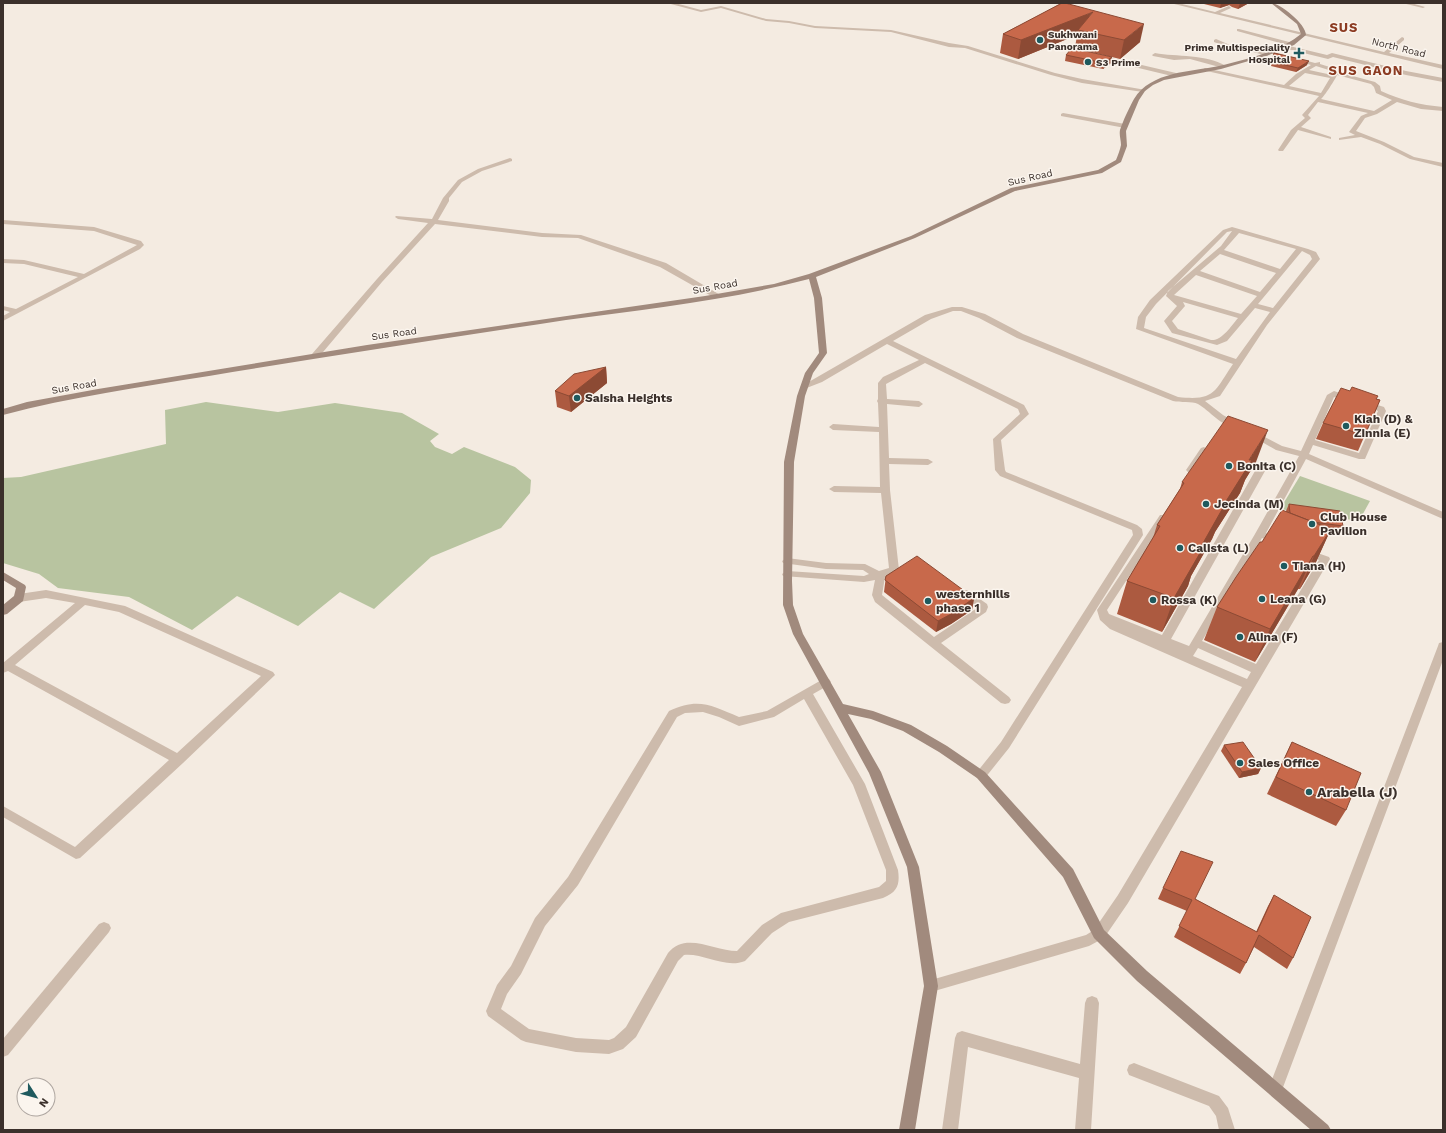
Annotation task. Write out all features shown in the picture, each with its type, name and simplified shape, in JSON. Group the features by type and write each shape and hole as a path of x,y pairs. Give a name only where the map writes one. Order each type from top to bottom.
{"main road":[{"path":"1273,3 1280,10 1297,20 1304,34"},
{"name":"Sus Road","path":"3,412 27,405 98,392 367,347 718,296 775,286 812,276 913,237 1013,189 1100,172 1119,161 1124,146 1123,131 1125,126 1136,100 1143,90 1151,84 1176,75 1223,66 1269,53 1288,46 1304,34"},
{"path":"812,276 818,298 823,353 809,373 804,387 795,422 789,462 787,561 788,605 798,634 875,772 894,817 912,867 931,986 907,1130"},
{"path":"3,575 20,587 19,598 3,611"},
{"path":"840,708 873,715 907,728 943,749 981,775 1068,873 1098,934 1142,976 1324,1130"}],"street":[{"path":"669,3 701,11 721,7 766,20 789,22 816,27 891,31 948,45 966,47 1025,66 1042,67 1113,85 1143,90"},
{"name":"North Road","path":"1172,3 1443,67"},
{"path":"1186,6 1191,3"},
{"path":"1404,3 1423,7"},
{"path":"1216,13 1229,7"},
{"path":"1239,30 1288,46 1406,74 1443,80"},
{"path":"1386,53 1402,39"},
{"path":"1216,41 1230,46 1243,47 1334,70 1335,75"},
{"path":"1343,48 1349,44"},
{"path":"1284,87 1304,71 1337,52"},
{"path":"1090,55 1176,75"},
{"path":"1155,55 1174,58 1190,57 1223,66"},
{"path":"1204,70 1323,95"},
{"path":"1304,71 1335,75 1373,83 1377,86 1378,92 1396,100 1421,107 1443,109"},
{"path":"1281,150 1297,128 1308,118 1305,115 1323,95 1324,90 1335,75"},
{"path":"1318,100 1375,113"},
{"path":"1396,100 1375,113 1363,117 1352,131 1360,136 1382,143 1412,158 1443,165"},
{"path":"1063,115 1125,126"},
{"path":"1297,128 1329,138"},
{"path":"1341,139 1360,136"},
{"path":"315,356 380,278 432,222 442,208 446,198 460,181 480,170 510,160"},
{"path":"398,217 542,235 579,236 663,265 718,296"},
{"path":"3,222 94,229 141,243 138,248 3,319"},
{"path":"804,387 819,380 917,323 940,312 952,309 962,309 982,316 1020,336 1176,399 1185,401 1208,398 1217,394 1239,363 1274,311 1316,259 1313,254 1300,249 1232,229 1225,231 1153,302 1142,317 1140,329 1239,363"},
{"path":"1170,295 1219,250 1238,230"},
{"path":"1170,295 1172,299 1181,304 1181,306 1168,321 1175,331 1210,342 1220,342 1282,272 1292,256 1300,249"},
{"path":"1219,250 1282,272"},
{"path":"3,260 24,262 84,276"},
{"path":"1195,272 1262,295"},
{"path":"1170,295 1242,317"},
{"path":"1253,305 1274,311"},
{"path":"3,308 17,312"},
{"path":"887,341 1024,410 1025,414 1021,420 997,439 1000,470 1003,474 1134,527 1138,531 1138,535 1005,745 981,775"},
{"path":"787,574 864,579 888,573 897,568 885,490 881,401 883,381 925,360"},
{"path":"1191,651 1260,534 1304,455 1325,405 1332,394 1382,410 1362,457 1310,441"},
{"path":"1198,400 1220,417 1279,448 1304,455 1443,516"},
{"path":"881,401 919,404"},
{"path":"833,427 882,430"},
{"path":"1188,476 1204,450"},
{"path":"884,461 928,462"},
{"path":"1165,640 1260,471"},
{"path":"834,489 885,490"},
{"path":"1168,509 1102,610 1104,617 1114,626 1191,651 1258,670"},
{"path":"931,986 1089,940 1098,934 1123,899 1325,559 1260,534"},
{"path":"787,561 826,566 865,567 880,575"},
{"path":"880,575 876,595 879,600 1005,700"},
{"path":"934,643 983,607 956,586"},
{"path":"3,811 76,854 269,675 121,609 46,594 19,598"},
{"path":"84,601 5,667 179,760"},
{"path":"1104,617 1118,621 1191,651 1249,685"},
{"path":"1275,1090 1443,646"},
{"path":"806,693 859,784 892,870 893,883 883,892 786,917 773,924 763,932 740,957 730,958 688,949 680,950 673,957 631,1032 625,1039 610,1047 576,1045 526,1035 493,1011 502,990 516,970 540,922 573,881 673,714 684,709 703,708 723,714 739,722 770,714 806,693 825,682"},
{"path":"3,1050 104,928"},
{"path":"1083,1130 1092,1002"},
{"path":"950,1130 962,1038 1087,1073"},
{"path":"1134,1070 1214,1101 1223,1113 1227,1130"}],"green space":[{"path":"206,402 278,412 335,403 402,413 439,434 430,441 435,447 452,454 464,447 515,467 531,480 530,493 501,528 431,557 374,609 340,592 298,626 237,596 192,630 129,597 58,588 39,574 3,563 3,478 21,477 166,444 165,410"},
{"path":"1300,476 1370,501 1359,521 1280,509"}],"building":[{"path":"1062,3 1144,24 1124,40 1078,30 1093,12 1021,40 1003,34"},
{"path":"1072,48 1112,57 1104,63 1066,55"},
{"path":"1274,53 1309,61 1298,68 1272,62"},
{"path":"606,367 569,396 555,391 574,374"},
{"path":"1352,387 1378,396 1376,399 1380,400 1365,435 1323,423 1341,388 1350,391"},
{"path":"1228,416 1268,430 1249,460 1252,460 1223,506 1198,552 1200,553 1174,598 1127,581 1160,526 1157,525 1184,483 1182,482"},
{"path":"1289,504 1340,511 1343,526 1313,522 1290,513"},
{"path":"1282,510 1331,529 1313,556 1270,629 1217,607"},
{"name":"westernhills phase 1","path":"917,556 974,598 953,613 938,621 885,580 886,576"},
{"path":"1243,742 1261,768 1242,772 1224,745"},
{"path":"1292,742 1361,773 1346,810 1276,777"},
{"path":"1181,851 1213,862 1195,899 1257,932 1274,895 1311,917 1293,958 1259,935 1246,963 1179,926 1192,900 1163,888"}],"place":[{"name":"Sukhwani Panorama","path":"1040,40"},
{"name":"Prime Multispeciality Hospital","path":"1299,53"},
{"name":"S3 Prime","path":"1088,62"},
{"name":"Saisha Heights","path":"577,398"},
{"name":"Kiah (D) & Zinnia (E)","path":"1346,426"},
{"name":"Bonita (C)","path":"1229,466"},
{"name":"Jecinda (M)","path":"1206,504"},
{"name":"Club House Pavilion","path":"1312,524"},
{"name":"Calista (L)","path":"1180,548"},
{"name":"Tiana (H)","path":"1284,566"},
{"name":"Leana (G)","path":"1262,599"},
{"name":"Rossa (K)","path":"1153,600"},
{"name":"westernhills phase 1","path":"928,601"},
{"name":"Alina (F)","path":"1240,637"},
{"name":"Sales Office","path":"1240,763"},
{"name":"Arabella (J)","path":"1309,792"}],"district":[{"name":"SUS","path":"1344,27"},
{"name":"SUS GAON","path":"1366,70"}]}
